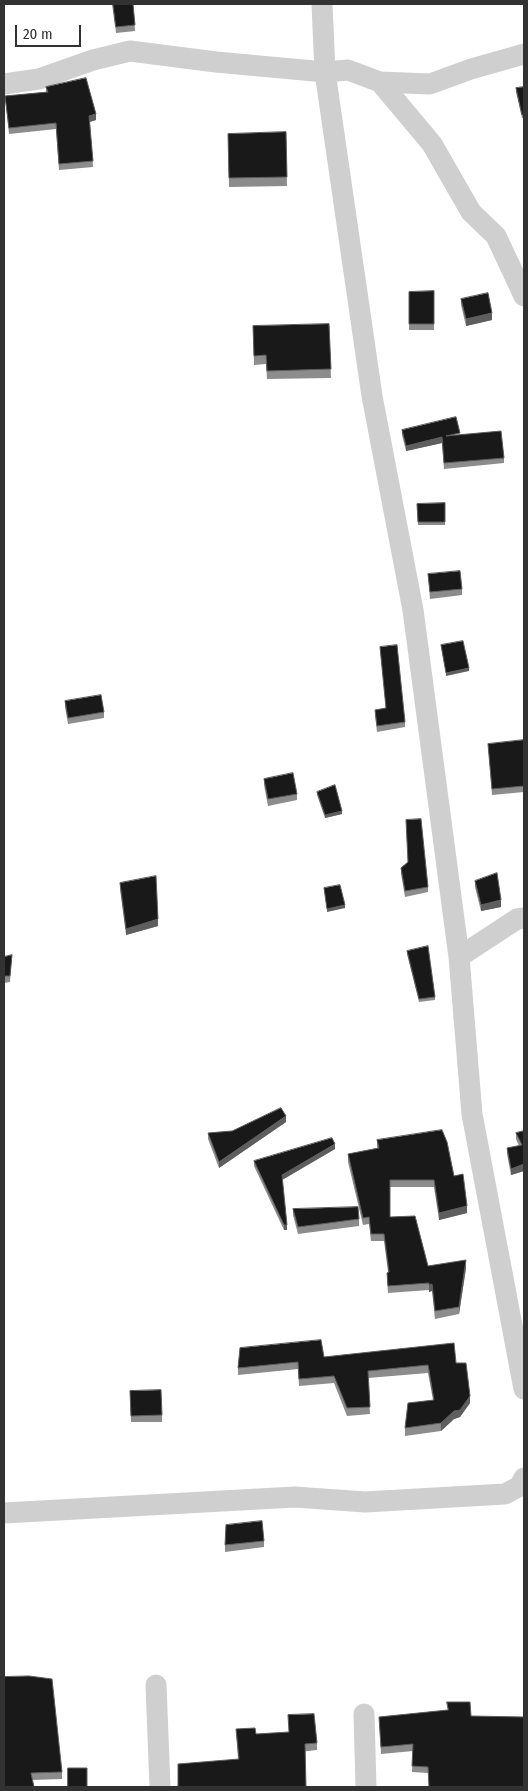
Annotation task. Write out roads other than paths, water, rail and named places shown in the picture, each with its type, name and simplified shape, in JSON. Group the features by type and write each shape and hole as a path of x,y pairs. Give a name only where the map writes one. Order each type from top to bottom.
{"street":[{"path":"322,4 325,72 372,396 413,610 458,957 472,1114 524,1389"},
{"path":"4,84 40,79 93,60 130,51 216,62 325,72 348,70 380,82 430,84 471,69 524,54"},
{"path":"380,82 432,144 470,212 496,236 524,296"},
{"path":"458,957 517,919 524,918"},
{"path":"4,1513 295,1497 365,1502 505,1494 520,1486 524,1478"},
{"path":"156,1685 160,1787"},
{"path":"364,1714 366,1787"}]}
